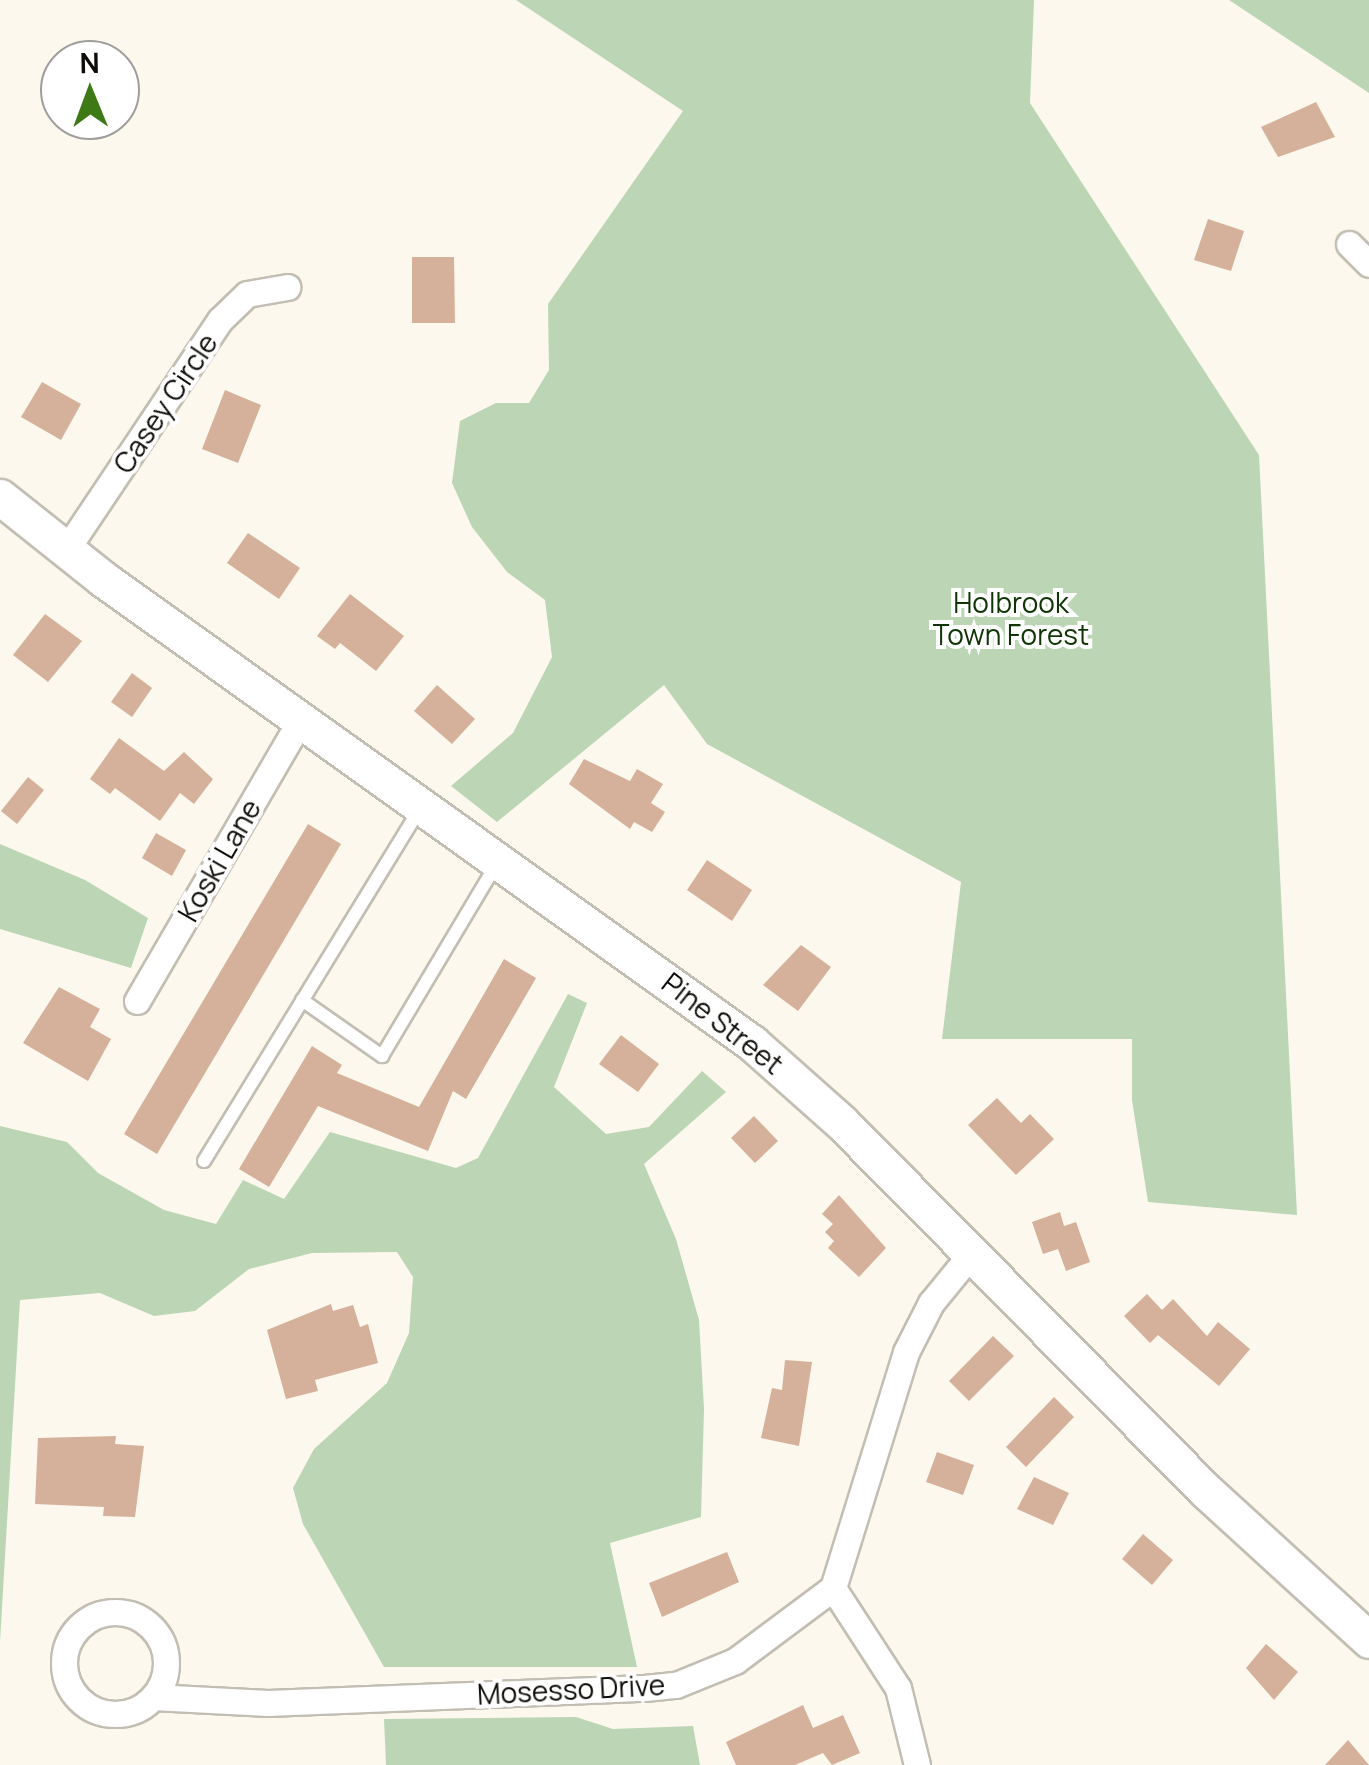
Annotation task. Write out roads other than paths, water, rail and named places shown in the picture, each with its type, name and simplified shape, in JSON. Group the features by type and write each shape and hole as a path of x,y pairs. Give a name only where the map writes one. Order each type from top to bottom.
{"main road":[{"name":"Pine Street","path":"0,497 66,550 752,1043 971,1254 1206,1491 1369,1640"}],"street":[{"path":"1349,244 1369,264"},
{"name":"Casey Circle","path":"66,550 220,320 248,294 287,286"},
{"name":"Koski Lane","path":"138,1001 300,719"},
{"path":"917,1765 898,1688 833,1588 906,1352 931,1303 971,1254"},
{"name":"Mosesso Drive","path":"153,1697 162,1683 165,1650 146,1622 114,1612 83,1622 65,1650 63,1668 77,1698 107,1714 140,1708 153,1697 268,1702 676,1685 735,1661 833,1588"}],"lane":[{"path":"204,1161 422,806"},
{"path":"302,1000 382,1056 498,860"}],"park label":[{"name":"Holbrook Town Forest","path":"1011,618"}]}
